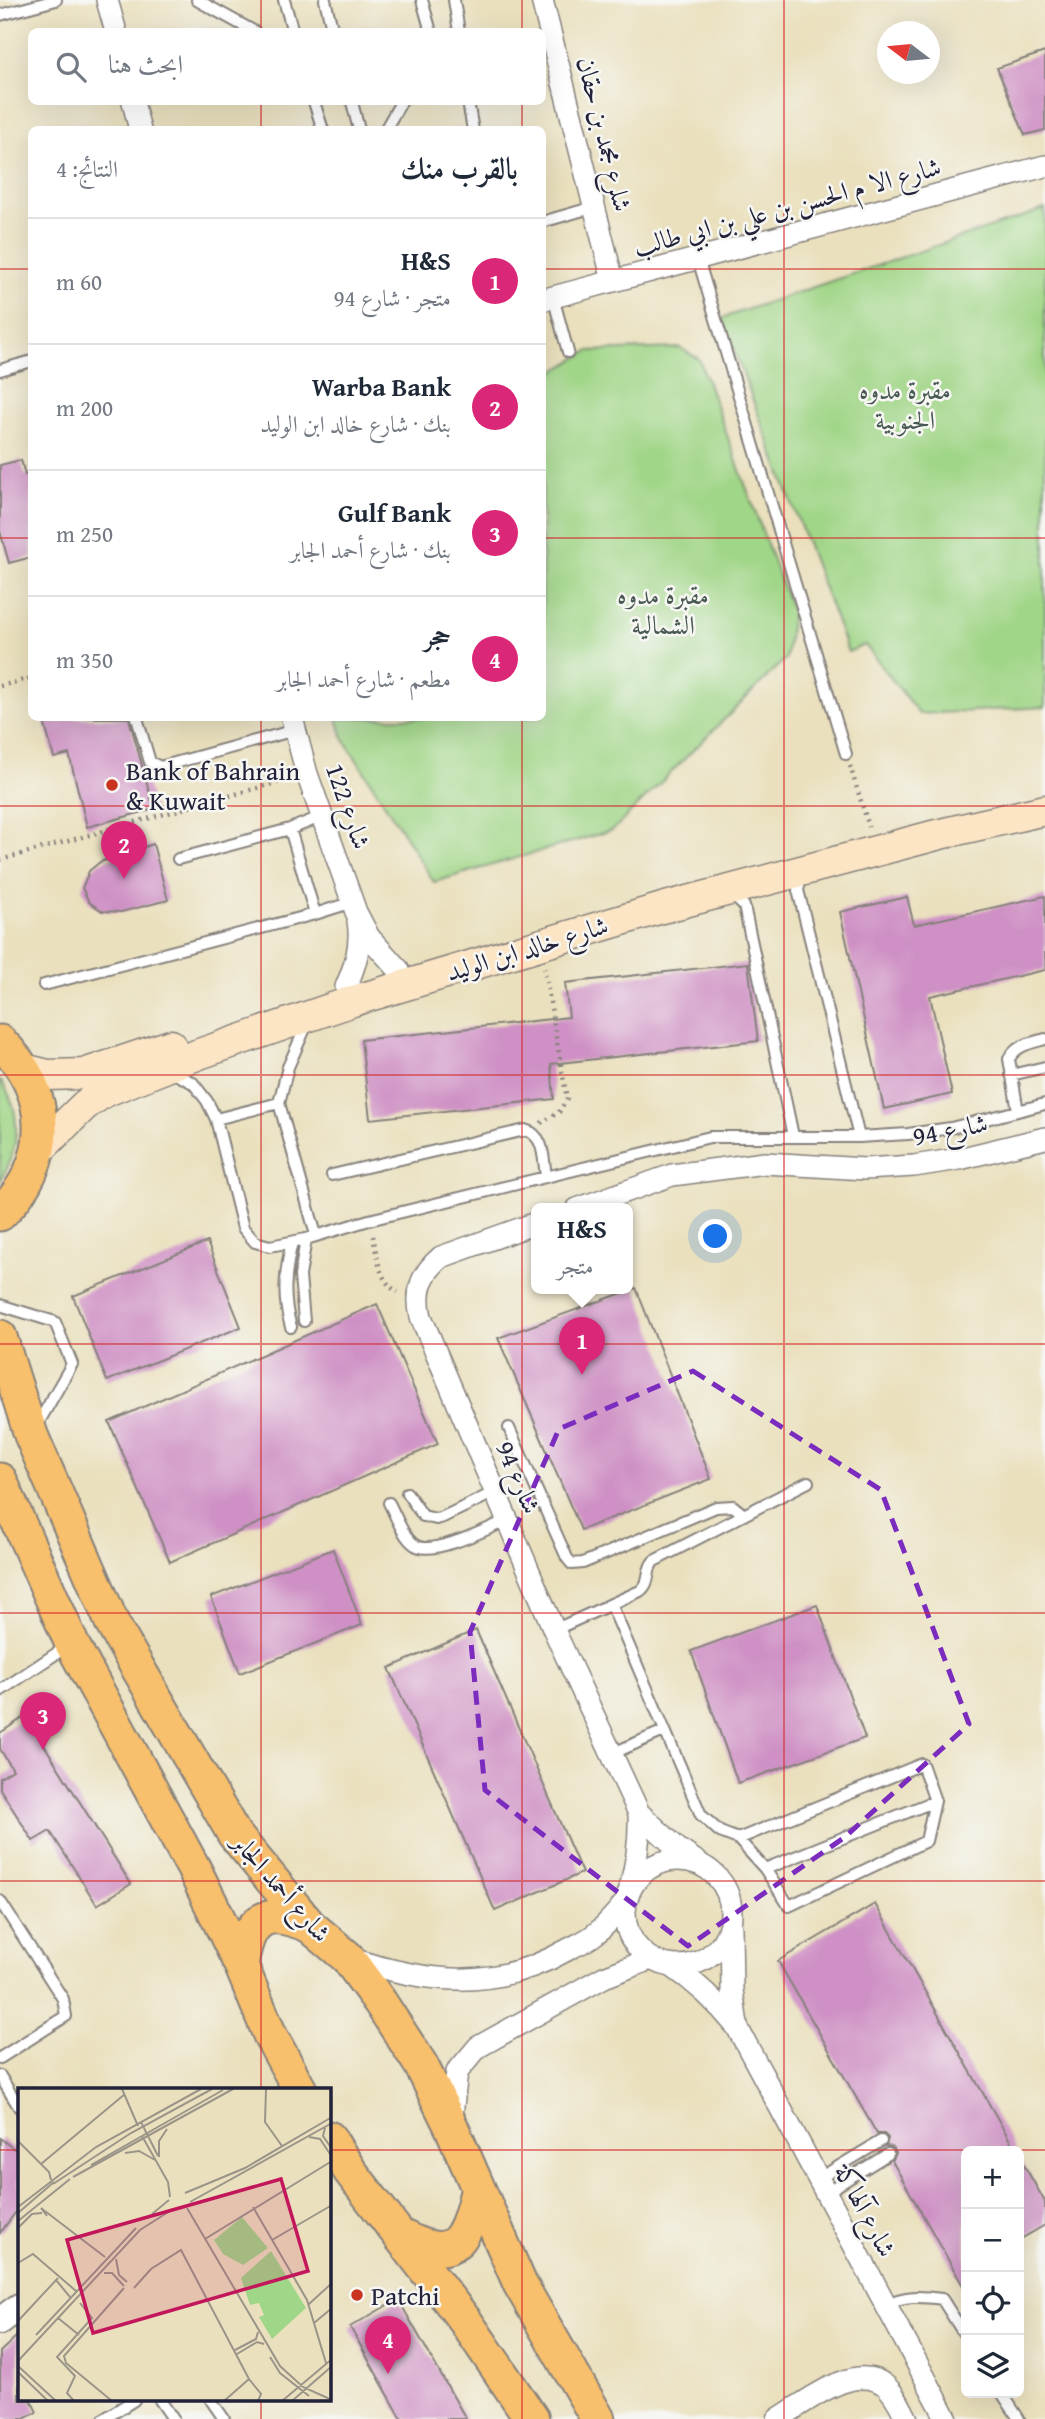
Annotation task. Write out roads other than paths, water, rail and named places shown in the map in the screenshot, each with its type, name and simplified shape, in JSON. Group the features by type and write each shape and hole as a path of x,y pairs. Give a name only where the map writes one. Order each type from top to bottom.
{"main road":[{"name":"شارع خالد ابن الوليد","path":"24,1069 48,1075 84,1074 520,930 693,879 1045,792"},
{"name":"شارع خالد ابن الوليد","path":"38,1152 85,1105 104,1092 198,1054 508,953 803,870 1045,810"},
{"path":"0,1042 24,1069 37,1100 40,1117 38,1152 30,1177 15,1200 0,1214"},
{"name":"شارع أحمد الجابر","path":"1,1346 31,1435 113,1625 234,1834 310,1926 346,1958 380,2002 421,2065 451,2126 520,2284 598,2419"},
{"name":"شارع أحمد الجابر","path":"0,1480 72,1644 194,1869 242,1965 289,2083"},
{"path":"242,1965 249,1932 259,1921 276,1916 291,1918 310,1926"},
{"path":"331,2142 466,2322 532,2419"},
{"path":"403,2237 436,2250 453,2246 463,2236 478,2188"}],"street":[{"path":"107,0 115,28"},
{"name":"شلرع مجمد بن حقان","path":"542,0 549,49 613,281"},
{"path":"134,105 139,126"},
{"name":"شارع الا م الحسن بن علي بن ابي طالب","path":"548,299 1045,166"},
{"name":"شارع 122","path":"294,724 307,774 354,907 369,937 399,970"},
{"name":"شارع 122","path":"346,987 359,945 354,907"},
{"name":"شارع 94","path":"594,1203 672,1175 765,1163 865,1169 914,1166 959,1159 1045,1138"},
{"name":"شارع 94","path":"531,1225 440,1257 429,1267 420,1282 418,1302 421,1317 554,1630 639,1813 668,1841 700,1864"},
{"name":"شارع 94","path":"627,1896 637,1864 639,1813"},
{"path":"346,1958 391,1972 424,1977 482,1979 513,1974 548,1961 596,1934 642,1873 660,1862 680,1859 700,1864 720,1880 727,1891 732,1916 728,1931 721,1944 699,1962 685,1966 661,1962 604,1977 478,2047 457,2072 451,2126"},
{"path":"627,1896 625,1916 632,1941 661,1962"},
{"name":"شارع آلهاكة","path":"732,1916 730,1953 737,2026"},
{"name":"شارع آلهاكة","path":"661,1962 696,1982 737,2026 947,2419"},
{"path":"0,2321 18,2308"},
{"path":"778,2419 840,2383 860,2376 870,2378 888,2388 907,2419"}],"lane":[{"path":"0,15 29,3 56,0"},
{"path":"197,0 248,28"},
{"path":"284,0 292,28"},
{"path":"325,0 332,28"},
{"path":"422,0 429,28"},
{"path":"454,0 458,28"},
{"path":"315,105 322,126"},
{"path":"353,105 358,126"},
{"path":"388,126 399,105"},
{"path":"469,105 472,126"},
{"path":"546,221 594,207"},
{"path":"698,260 846,754"},
{"path":"548,299 568,352"},
{"path":"0,370 28,362"},
{"path":"138,721 150,762 160,767 294,724"},
{"path":"178,859 290,829 323,816"},
{"path":"290,829 315,914"},
{"path":"803,870 798,890 859,1137"},
{"path":"727,891 744,906 793,1136"},
{"path":"44,985 315,914 354,907"},
{"path":"304,1321 300,1276 311,1237 279,1103 291,1060 311,1016"},
{"path":"1018,1111 1009,1059 1022,1045 1045,1039"},
{"path":"1011,1076 1045,1067"},
{"path":"163,1068 193,1083 200,1090 216,1119 243,1228 256,1241 270,1246 710,1137 859,1137 951,1128 1045,1104"},
{"path":"216,1119 279,1103"},
{"path":"332,1175 525,1130 534,1132 539,1138 546,1176"},
{"path":"291,1327 284,1292 292,1242"},
{"path":"0,1305 55,1322 72,1364 31,1435"},
{"path":"509,1427 572,1564 583,1563 716,1507 733,1506 744,1515"},
{"path":"554,1630 644,1588 649,1578 649,1567 654,1561 808,1482"},
{"path":"407,1493 422,1516 436,1519 495,1492"},
{"path":"390,1503 411,1543 423,1549 438,1547 508,1520"},
{"path":"611,1604 701,1815 720,1832 738,1839 765,1869 789,1906 926,1841 935,1801 922,1764 738,1839"},
{"path":"0,1691 72,1644"},
{"path":"611,1754 664,1731"},
{"path":"765,1869 935,1801"},
{"path":"0,1901 62,1999 66,2016 0,2058"},
{"path":"0,2076 18,2105"},
{"path":"822,2186 881,2141"},
{"path":"822,2186 888,2154"},
{"path":"885,2305 916,2295 942,2298 965,2335"},
{"path":"1005,2398 1019,2419"},
{"path":"105,2419 131,2402"},
{"path":"161,2402 173,2419"},
{"path":"212,2402 224,2419"}],"place":[{"name":"Bank of Bahrain & Kuwait","path":"112,785"},
{"name":"Warba Bank","path":"124,879"},
{"name":"H&S","path":"582,1375"},
{"name":"Gulf Bank","path":"43,1750"},
{"name":"Patchi","path":"357,2295"},
{"name":"حجر","path":"388,2374"}],"park label":[{"name":"مقبرة مدوه الجنوبية","path":"905,404"},
{"name":"مقبرة مدوه الشمالية","path":"663,609"}]}
